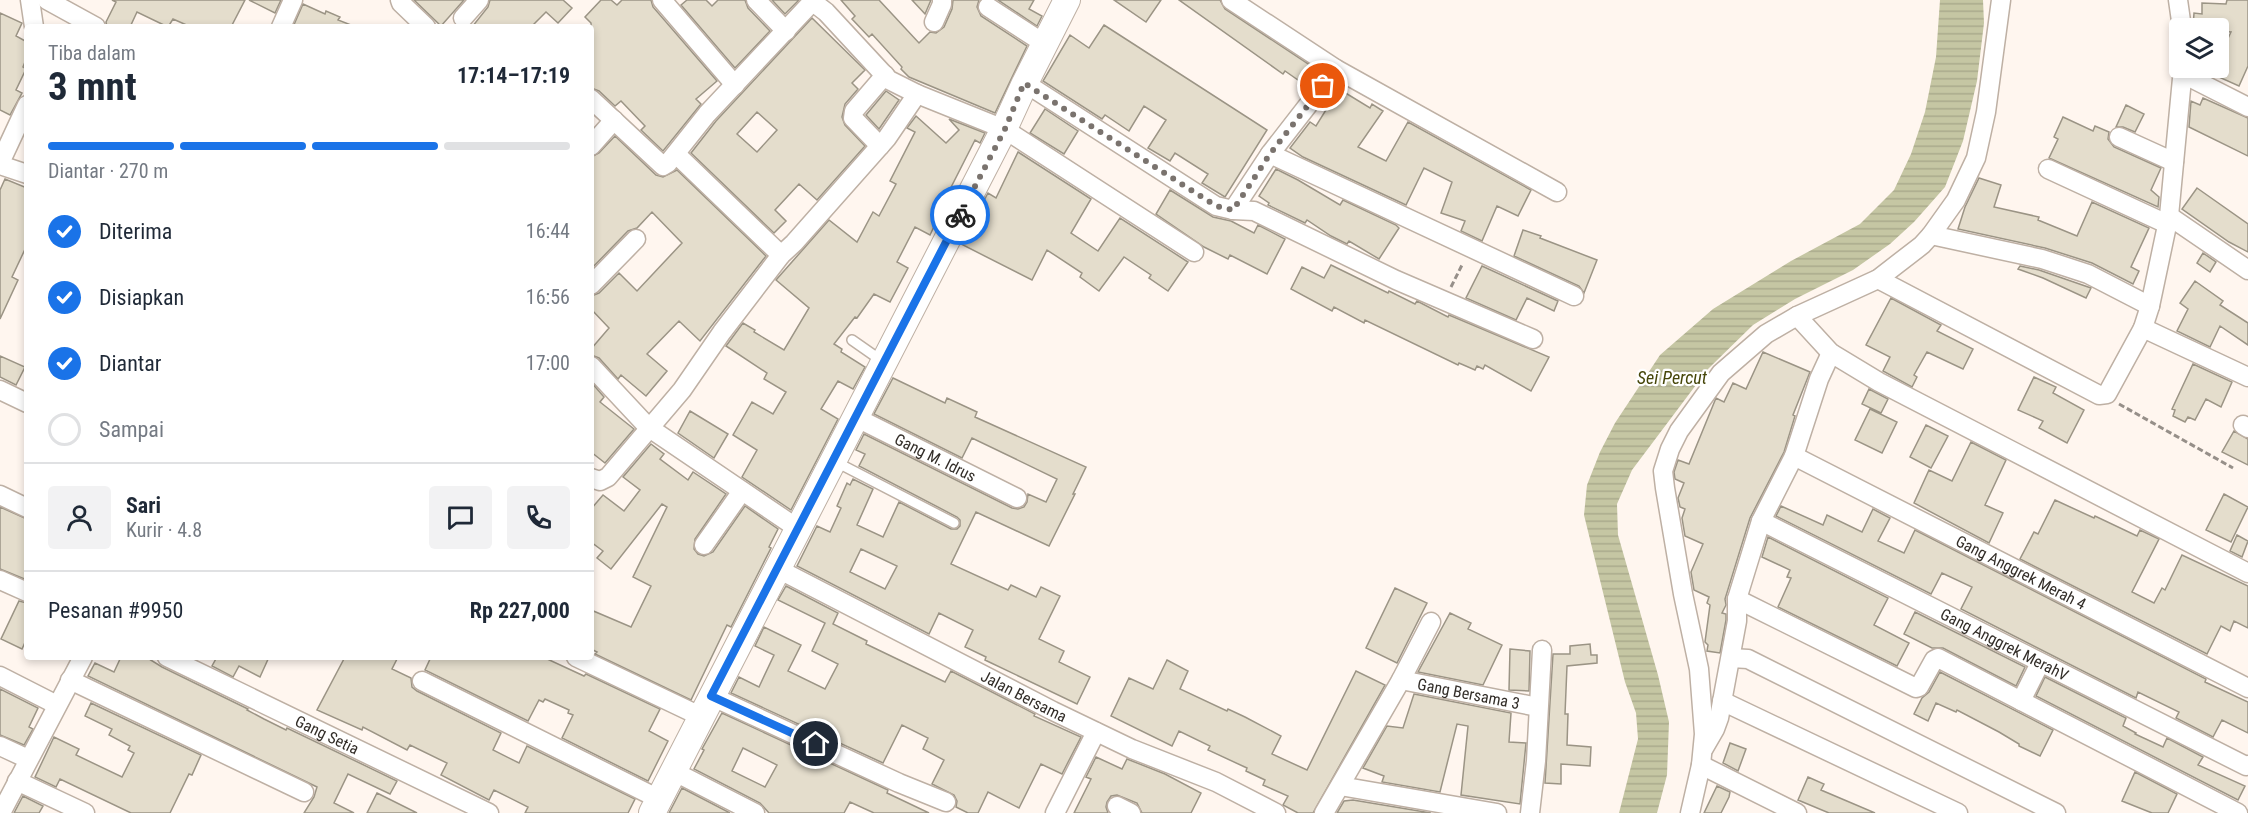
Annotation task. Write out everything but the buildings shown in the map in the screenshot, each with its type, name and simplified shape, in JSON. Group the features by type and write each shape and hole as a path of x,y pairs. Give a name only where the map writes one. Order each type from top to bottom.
{"main road":[{"path":"655,806 776,568 1005,129 1024,83 1067,0"}],"street":[{"path":"30,0 34,24"},
{"path":"47,0 91,24"},
{"path":"282,24 293,0"},
{"path":"400,0 423,24"},
{"path":"463,18 479,0"},
{"path":"662,0 735,85"},
{"path":"756,0 786,31"},
{"path":"934,22 942,0"},
{"path":"1231,0 1336,69 1557,192"},
{"path":"1703,756 1699,669 1683,594 1663,471 1670,449 1679,431 1721,373 1766,334 1797,316 1878,279 1931,236 1956,200 1976,158 1986,112 2001,0"},
{"path":"2178,0 2181,18"},
{"path":"594,102 663,166 668,164 707,114 814,1 890,80 917,94 1005,129 1194,252"},
{"path":"988,7 1045,44"},
{"path":"1233,210 1270,154 1336,69"},
{"path":"880,146 853,118 854,111 885,75"},
{"path":"1878,279 2103,395 2107,394 2144,328 2150,306 2168,220 2182,78"},
{"path":"2196,78 2248,107"},
{"path":"1024,83 1216,206 1254,212 1396,280 1533,339"},
{"path":"596,480 608,477 682,390 722,332 781,255 880,146 917,94"},
{"path":"24,112 0,164 24,173"},
{"path":"594,143 614,120"},
{"path":"2119,137 2175,162"},
{"path":"676,154 781,255"},
{"path":"1270,154 1574,296"},
{"path":"2048,169 2168,220 2248,270"},
{"path":"1931,236 2042,259 2088,274 2150,306"},
{"path":"594,282 636,239"},
{"path":"1797,316 1831,354 1879,382 2248,573"},
{"path":"2144,328 2248,377"},
{"path":"1690,813 1703,756 1715,729 1722,701 1737,621 1737,598 1761,521 1794,456 1819,379 1831,354"},
{"path":"594,369 650,428 797,528"},
{"path":"0,390 24,402"},
{"name":"Gang M. Idrus","path":"855,417 1017,498"},
{"name":"Gang Anggrek Merah 4","path":"1794,456 2248,688"},
{"path":"704,545 742,491"},
{"path":"0,495 24,507"},
{"name":"Gang Anggrek MerahV","path":"1761,521 2040,663 2248,765"},
{"name":"Jalan Bersama","path":"776,568 1096,732 1132,749 1216,782 1276,813"},
{"path":"0,580 24,591"},
{"path":"1737,598 1916,688 1919,687 1934,660 1938,658 2238,813"},
{"path":"1324,813 1401,680 1431,622"},
{"path":"1530,813 1542,650"},
{"path":"1731,658 1748,658 2056,813"},
{"path":"81,660 7,796 85,813"},
{"name":"Gang Setia","path":"173,660 489,813"},
{"path":"584,660 946,802"},
{"path":"2021,701 2040,663"},
{"path":"0,676 57,705"},
{"path":"70,680 304,792"},
{"name":"Gang Bersama 3","path":"1401,680 1538,707"},
{"path":"422,681 655,806"},
{"path":"1722,701 1958,813"},
{"path":"1055,813 1096,732"},
{"path":"0,746 28,759"},
{"path":"1703,756 1797,813"},
{"path":"673,771 754,813"},
{"path":"1340,786 1497,813"}],"lane":[{"path":"852,340 884,362"},
{"path":"833,460 954,523"}],"path":[{"path":"1444,301 1471,248"},
{"path":"2103,395 2233,468"}],"water":[{"name":"Sei Percut","path":"1940,0 1983,0 1984,23 1977,81 1963,141 1945,187 1914,222 1890,244 1853,270 1795,299 1753,325 1708,369 1632,470 1617,504 1618,535 1669,722 1667,775 1657,813 1619,813 1638,739 1636,713 1625,682 1584,515 1587,485 1600,452 1615,423 1660,355 1713,309 1791,261 1860,224 1894,190 1911,154 1925,112 1936,57"}],"way so far":[{"path":"960,215 1005,129 1024,83 1216,206 1233,210 1270,154 1323,86"}],"route":[{"path":"816,744 711,696 960,215"}]}
